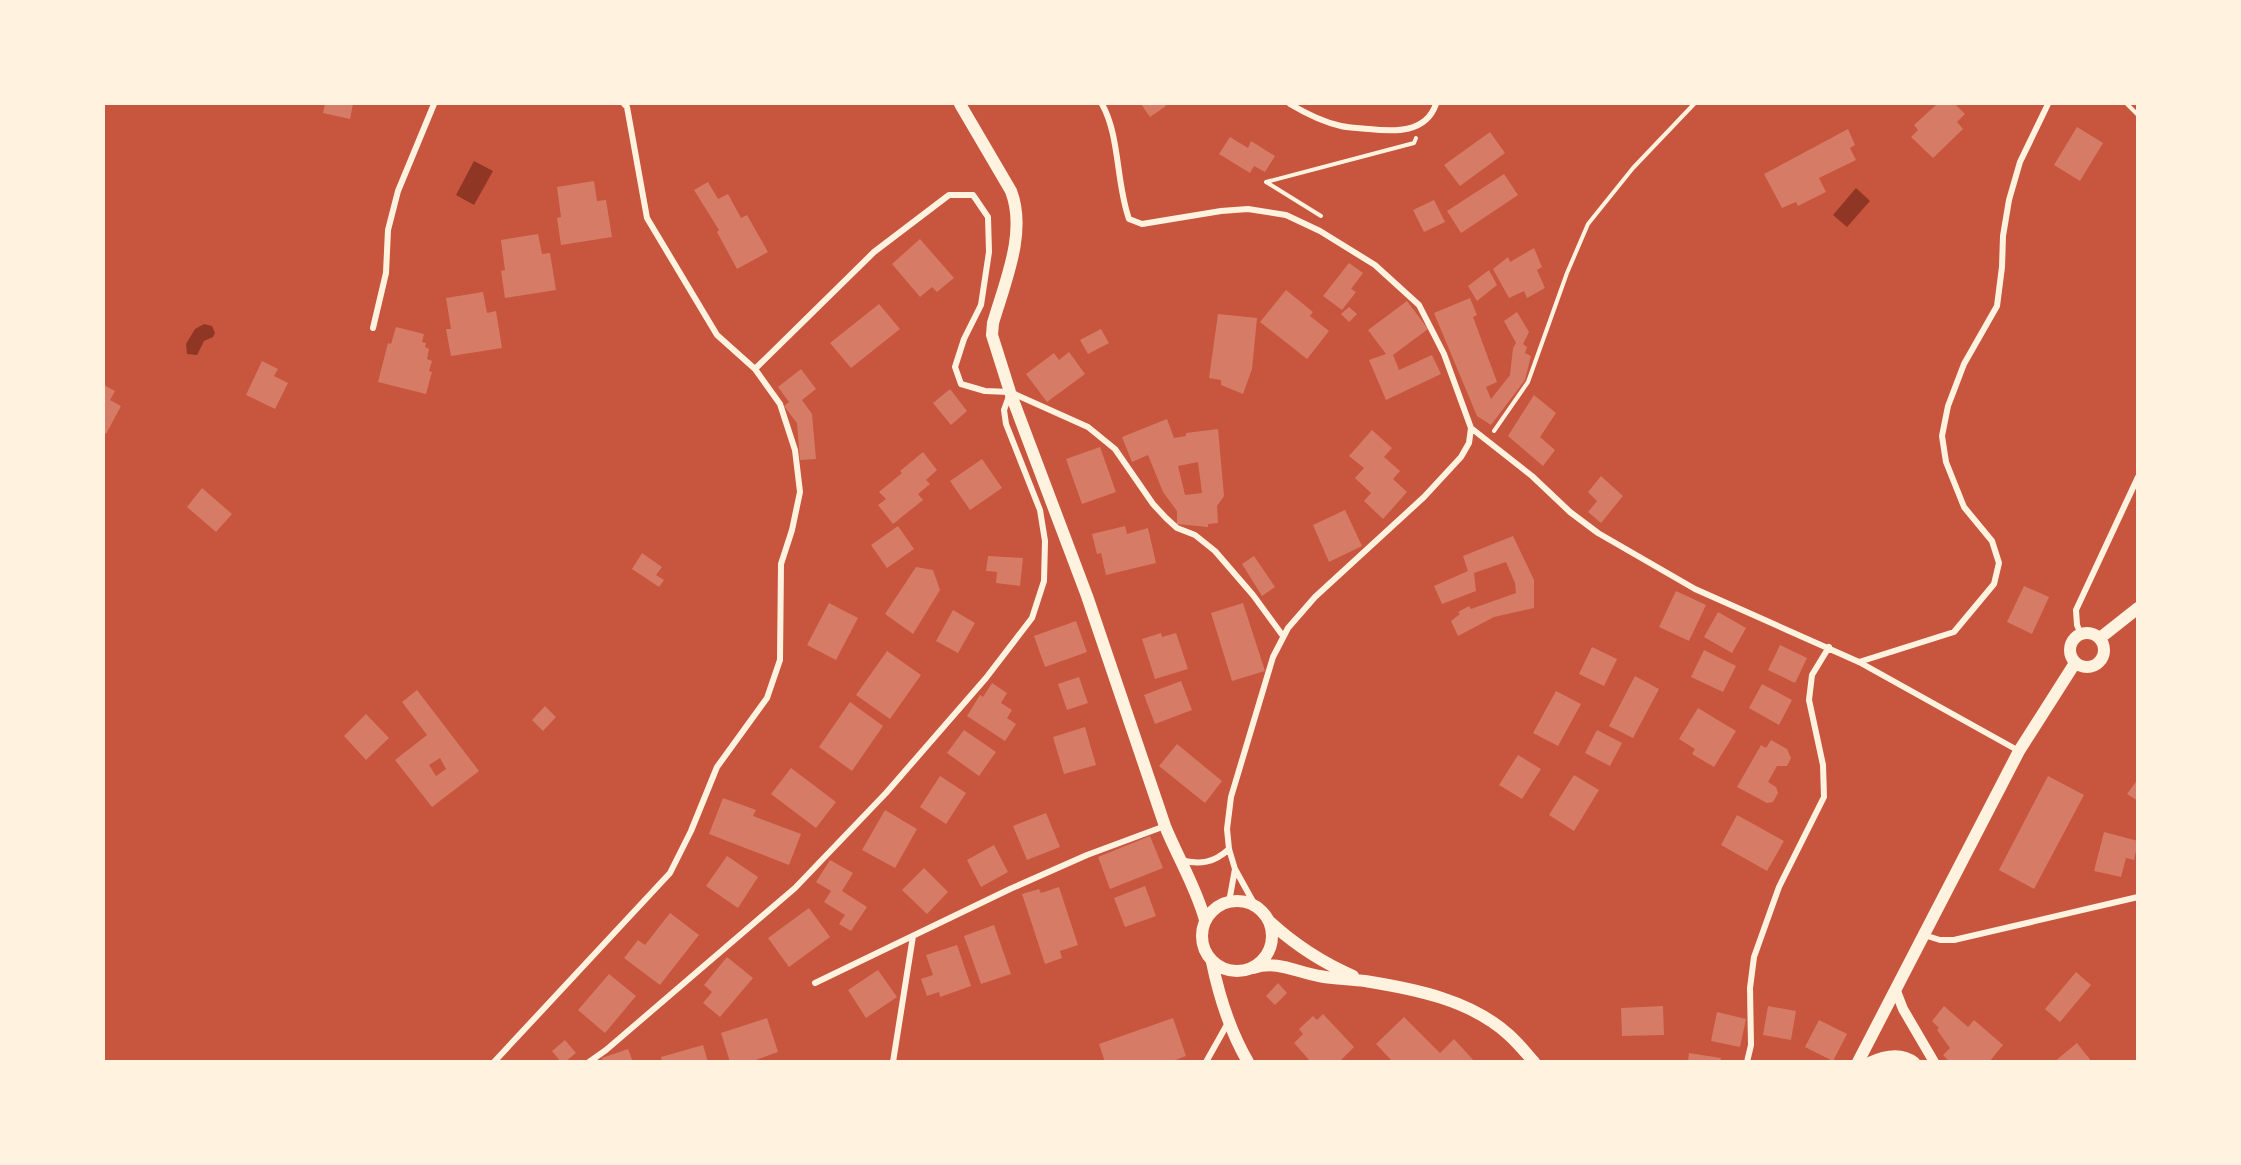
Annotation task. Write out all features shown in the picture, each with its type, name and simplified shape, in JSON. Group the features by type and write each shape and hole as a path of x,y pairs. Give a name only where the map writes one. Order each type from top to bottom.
{"main road":[{"path":"960,104 1016,203 1017,235 993,323 992,335 1010,392 1087,596 1178,860 1198,894 1205,901 1224,904 1245,902 1256,907 1291,942 1325,963 1365,981"},
{"path":"2100,638 2138,608"},
{"path":"2091,633 2100,638 2104,648 2099,662 2085,667 2075,663 2070,647 2076,637 2080,634 2091,633"},
{"path":"1858,1062 2019,751 2075,663"},
{"path":"1198,894 1205,920 1202,939 1205,952 1212,962 1228,1021 1248,1062"},
{"path":"1205,920 1224,904"},
{"path":"1253,968 1260,963 1270,949 1272,934 1269,921"},
{"path":"1212,962 1228,970 1245,971 1272,964 1319,976 1365,981 1413,990 1459,1003 1508,1034 1534,1062"}],"street":[{"path":"373,328 386,273 388,230 398,191 434,104"},
{"path":"494,1062 670,873 692,831 717,767 766,698 780,660 781,564 792,530 800,492 795,450 780,404 755,369 717,335 647,218 627,107 624,104"},
{"path":"1102,104 1113,137 1123,201 1129,219 1142,224 1221,211 1268,210 1301,221 1375,265 1419,305 1444,354 1471,428 1469,443 1461,457 1424,497 1315,597 1283,636 1273,657 1231,797 1227,829 1229,849 1235,869 1256,907"},
{"path":"1290,104 1304,112 1341,126 1391,131 1413,129 1424,122 1434,111 1436,104"},
{"path":"1859,662 1954,632 1994,584 1999,563 1992,541 1964,507 1946,462 1942,436 1947,406 1964,364 1997,306 2003,236 2009,200 2020,162 2048,104"},
{"path":"755,369 874,252 949,195 973,195 988,217 989,252 981,305 964,339 955,367 961,384 985,391 1010,392 1088,427 1115,449 1160,511 1177,528 1195,534 1215,551 1283,636"},
{"path":"589,1062 606,1050 795,888 886,793 986,678 1032,618 1044,581 1044,541 1040,510 1006,424 1004,410 1010,392"},
{"path":"1471,428 1533,476 1570,512 1598,533 1695,589 1859,662 2019,751"},
{"path":"2080,634 2076,610 2138,477"},
{"path":"1747,1062 1750,1045 1750,988 1754,957 1779,887 1824,797 1823,765 1809,700 1812,675 1829,647"},
{"path":"815,983 1087,855 1165,826"},
{"path":"1178,860 1192,863 1207,862 1220,858 1229,849"},
{"path":"1224,904 1235,869"},
{"path":"1924,935 1940,940 1954,940 2138,897"},
{"path":"893,1062 913,936"},
{"path":"1896,991 1903,1009 1934,1062"},
{"path":"1206,1062 1228,1021"},
{"path":"1869,1062 1890,1054 1909,1057 1915,1062"}],"path":[{"path":"1488,440 1528,382 1567,273 1588,224 1633,168 1694,104"},
{"path":"2127,104 2138,115"},
{"path":"1325,219 1266,182 1414,143 1424,122"}],"shaded area":[{"path":"474,161 493,171 474,205 456,195"},
{"path":"1856,188 1870,201 1847,227 1833,215"},
{"path":"204,324 212,326 215,333 213,337 204,341 197,355 187,354 186,344 195,329"}],"building":[{"path":"325,104 353,104 350,119 323,113"},
{"path":"1141,104 1164,104 1166,106 1150,117"},
{"path":"1937,104 1955,104 1965,114 1957,122 1963,129 1933,158 1911,137 1918,130 1914,125"},
{"path":"2077,127 2103,143 2080,181 2054,165"},
{"path":"1848,129 1855,145 1850,148 1856,160 1819,178 1826,192 1798,206 1796,202 1782,208 1764,174"},
{"path":"1490,132 1505,153 1460,186 1444,165"},
{"path":"1230,137 1248,148 1251,141 1275,156 1265,172 1254,166 1250,173 1219,154"},
{"path":"1504,174 1518,195 1461,233 1447,211"},
{"path":"594,181 597,201 606,200 612,237 561,245 557,218 561,217 557,187"},
{"path":"708,182 718,199 728,194 741,218 747,215 768,252 737,269 717,232 719,230 694,190"},
{"path":"1434,200 1445,222 1424,232 1413,210"},
{"path":"538,234 542,254 550,253 556,290 505,298 501,271 505,270 501,240"},
{"path":"920,239 954,278 937,292 932,287 920,297 892,264"},
{"path":"1534,248 1542,267 1537,270 1545,288 1527,298 1524,291 1509,298 1493,269 1508,257 1510,262"},
{"path":"1349,263 1363,273 1351,289 1356,292 1342,310 1323,296"},
{"path":"1489,270 1497,285 1477,301 1468,286"},
{"path":"1286,290 1313,312 1310,316 1329,331 1307,359 1260,322"},
{"path":"483,292 487,313 496,311 502,348 451,356 446,329 451,329 446,298"},
{"path":"1470,298 1477,315 1473,317 1497,382 1486,387 1491,399 1510,375 1513,348 1516,343 1504,321 1517,312 1529,332 1523,344 1527,347 1525,353 1531,356 1525,380 1491,425 1477,416 1434,313"},
{"path":"1407,301 1428,329 1393,355 1399,370 1432,355 1441,374 1386,400 1369,360 1386,354 1368,330"},
{"path":"879,304 900,329 851,368 830,343"},
{"path":"1349,307 1357,314 1349,322 1341,314"},
{"path":"1218,314 1257,318 1252,369 1243,394 1221,385 1221,380 1209,378"},
{"path":"396,327 424,334 422,342 426,343 425,347 429,349 427,359 432,361 429,371 432,372 426,394 378,382 388,343 391,344"},
{"path":"1101,329 1109,343 1088,354 1080,340"},
{"path":"1069,352 1085,374 1047,402 1026,374 1054,353 1059,360"},
{"path":"262,361 278,369 274,376 288,383 275,409 246,395"},
{"path":"801,369 816,389 802,400 812,414 816,459 800,460 797,423 784,406 789,402 778,387"},
{"path":"104,385 115,391 110,400 121,406 106,434 104,432"},
{"path":"950,389 967,411 951,425 933,403"},
{"path":"1534,395 1556,413 1540,437 1555,450 1543,466 1508,436"},
{"path":"1167,419 1174,438 1186,436 1186,433 1218,429 1224,496 1217,506 1218,523 1208,524 1208,527 1177,524 1177,511 1163,492 1148,455 1132,462 1122,437","holes":["1198,462 1202,493 1185,495 1178,466"]},
{"path":"1372,430 1392,448 1384,457 1400,471 1393,479 1407,492 1383,519 1364,501 1371,493 1355,478 1364,468 1349,456"},
{"path":"1100,447 1116,492 1082,504 1066,459"},
{"path":"923,452 937,470 926,480 930,484 918,494 923,500 893,524 878,505 886,499 879,492"},
{"path":"982,459 1002,488 970,510 950,481"},
{"path":"1601,476 1623,496 1601,523 1588,512 1597,501 1588,492"},
{"path":"202,488 232,514 216,532 187,507"},
{"path":"1345,510 1362,546 1329,562 1313,525"},
{"path":"898,526 914,549 887,568 871,545"},
{"path":"1125,526 1127,534 1148,528 1156,563 1106,575 1101,553 1097,554 1092,534"},
{"path":"1513,536 1534,580 1534,608 1494,617 1458,636 1451,621 1460,614 1458,612 1469,606 1471,609 1516,593 1515,583 1506,562 1474,573 1476,591 1442,604 1434,586 1468,571 1463,556"},
{"path":"642,553 662,567 656,575 664,580 659,587 632,569"},
{"path":"988,556 1023,558 1020,586 996,583 997,572 986,571"},
{"path":"1254,556 1275,587 1262,596 1242,564"},
{"path":"916,567 933,570 940,590 913,634 885,614"},
{"path":"2024,586 2049,597 2032,634 2007,622"},
{"path":"1676,591 1706,605 1689,641 1659,627"},
{"path":"829,603 858,618 836,660 807,645"},
{"path":"1243,603 1265,671 1232,681 1211,613"},
{"path":"953,610 975,623 958,653 936,641"},
{"path":"1718,612 1746,628 1732,653 1704,637"},
{"path":"1076,621 1087,652 1045,667 1034,636"},
{"path":"1161,633 1162,637 1176,633 1188,669 1155,679 1142,639"},
{"path":"1780,645 1807,658 1795,683 1768,670"},
{"path":"1592,647 1617,659 1604,686 1579,674"},
{"path":"1704,650 1736,666 1723,692 1691,677"},
{"path":"887,651 921,675 890,719 856,695"},
{"path":"1635,676 1659,689 1633,738 1609,726"},
{"path":"1079,677 1088,703 1067,710 1058,684"},
{"path":"1181,681 1192,710 1155,724 1144,695"},
{"path":"992,683 1007,693 1001,703 1012,710 1007,718 1016,724 1005,741 967,716 980,695 983,697"},
{"path":"1762,684 1792,700 1779,725 1749,708"},
{"path":"417,690 479,771 432,807 395,760 427,735 402,702","holes":["440,758 446,769 436,776 429,765"]},
{"path":"1556,691 1581,704 1558,746 1533,733"},
{"path":"850,702 883,726 852,771 819,747"},
{"path":"545,706 556,717 543,731 532,720"},
{"path":"1698,708 1736,731 1714,767 1692,754 1695,749 1679,739"},
{"path":"366,714 389,738 366,760 344,736"},
{"path":"1085,727 1096,765 1064,774 1053,737"},
{"path":"964,730 996,752 979,776 947,753"},
{"path":"1597,730 1622,743 1610,766 1585,753"},
{"path":"1771,740 1787,749 1791,758 1787,766 1777,766 1768,782 1776,787 1778,793 1773,802 1767,803 1737,787 1761,745 1766,748"},
{"path":"1177,744 1222,781 1205,803 1159,766"},
{"path":"1518,755 1541,769 1522,799 1499,785"},
{"path":"791,768 836,802 816,828 771,794"},
{"path":"1574,775 1599,790 1574,831 1549,815"},
{"path":"940,776 966,793 946,824 920,807"},
{"path":"2048,776 2084,795 2034,889 1999,870"},
{"path":"2138,779 2138,801 2127,794"},
{"path":"723,798 756,810 753,816 801,834 789,865 709,834"},
{"path":"885,810 917,829 895,868 862,850"},
{"path":"1046,813 1060,847 1027,860 1013,826"},
{"path":"1737,815 1784,841 1767,871 1721,845"},
{"path":"2104,832 2138,841 2134,860 2126,858 2121,877 2094,871"},
{"path":"1150,836 1163,868 1110,889 1098,857"},
{"path":"994,845 1008,872 981,887 967,860"},
{"path":"727,856 758,877 738,908 706,886"},
{"path":"830,860 853,873 842,891 867,907 851,931 839,924 845,915 824,902 831,891 816,882"},
{"path":"924,868 948,892 927,914 902,890"},
{"path":"1145,886 1156,916 1125,927 1114,898"},
{"path":"1059,887 1078,945 1060,951 1062,958 1045,964 1022,894 1039,889 1041,893"},
{"path":"809,908 830,937 789,967 768,938"},
{"path":"670,913 699,935 660,985 624,958 638,940 645,945"},
{"path":"994,925 1011,974 981,984 964,936"},
{"path":"957,945 971,986 940,997 939,992 927,996 921,979 933,975 926,955"},
{"path":"727,957 753,978 720,1017 703,1003 712,992 704,985"},
{"path":"878,970 897,997 866,1018 848,990"},
{"path":"2076,972 2091,985 2060,1022 2045,1009"},
{"path":"609,974 636,996 605,1033 578,1010"},
{"path":"1278,983 1287,993 1275,1005 1266,996"},
{"path":"1663,1006 1664,1035 1622,1036 1621,1008"},
{"path":"1768,1006 1796,1011 1791,1040 1763,1035"},
{"path":"1944,1006 1968,1027 1974,1020 2003,1045 1989,1062 1950,1062 1943,1055 1950,1048 1937,1030 1939,1028 1932,1021"},
{"path":"1717,1012 1746,1019 1740,1047 1711,1041"},
{"path":"1323,1014 1354,1047 1339,1062 1311,1062 1294,1043 1303,1034 1299,1029 1313,1016 1317,1020"},
{"path":"1404,1017 1440,1053 1454,1039 1475,1062 1393,1062 1376,1044"},
{"path":"767,1018 778,1052 750,1062 730,1062 721,1033"},
{"path":"1173,1018 1186,1056 1170,1062 1105,1062 1099,1044"},
{"path":"1819,1020 1847,1034 1833,1061 1805,1047"},
{"path":"565,1040 576,1053 565,1062 561,1062 552,1051"},
{"path":"2077,1043 2092,1062 2054,1062"},
{"path":"703,1045 708,1062 662,1062 661,1057"},
{"path":"628,1049 633,1062 603,1062 602,1058"},
{"path":"1689,1053 1721,1058 1720,1062 1688,1062"}]}
